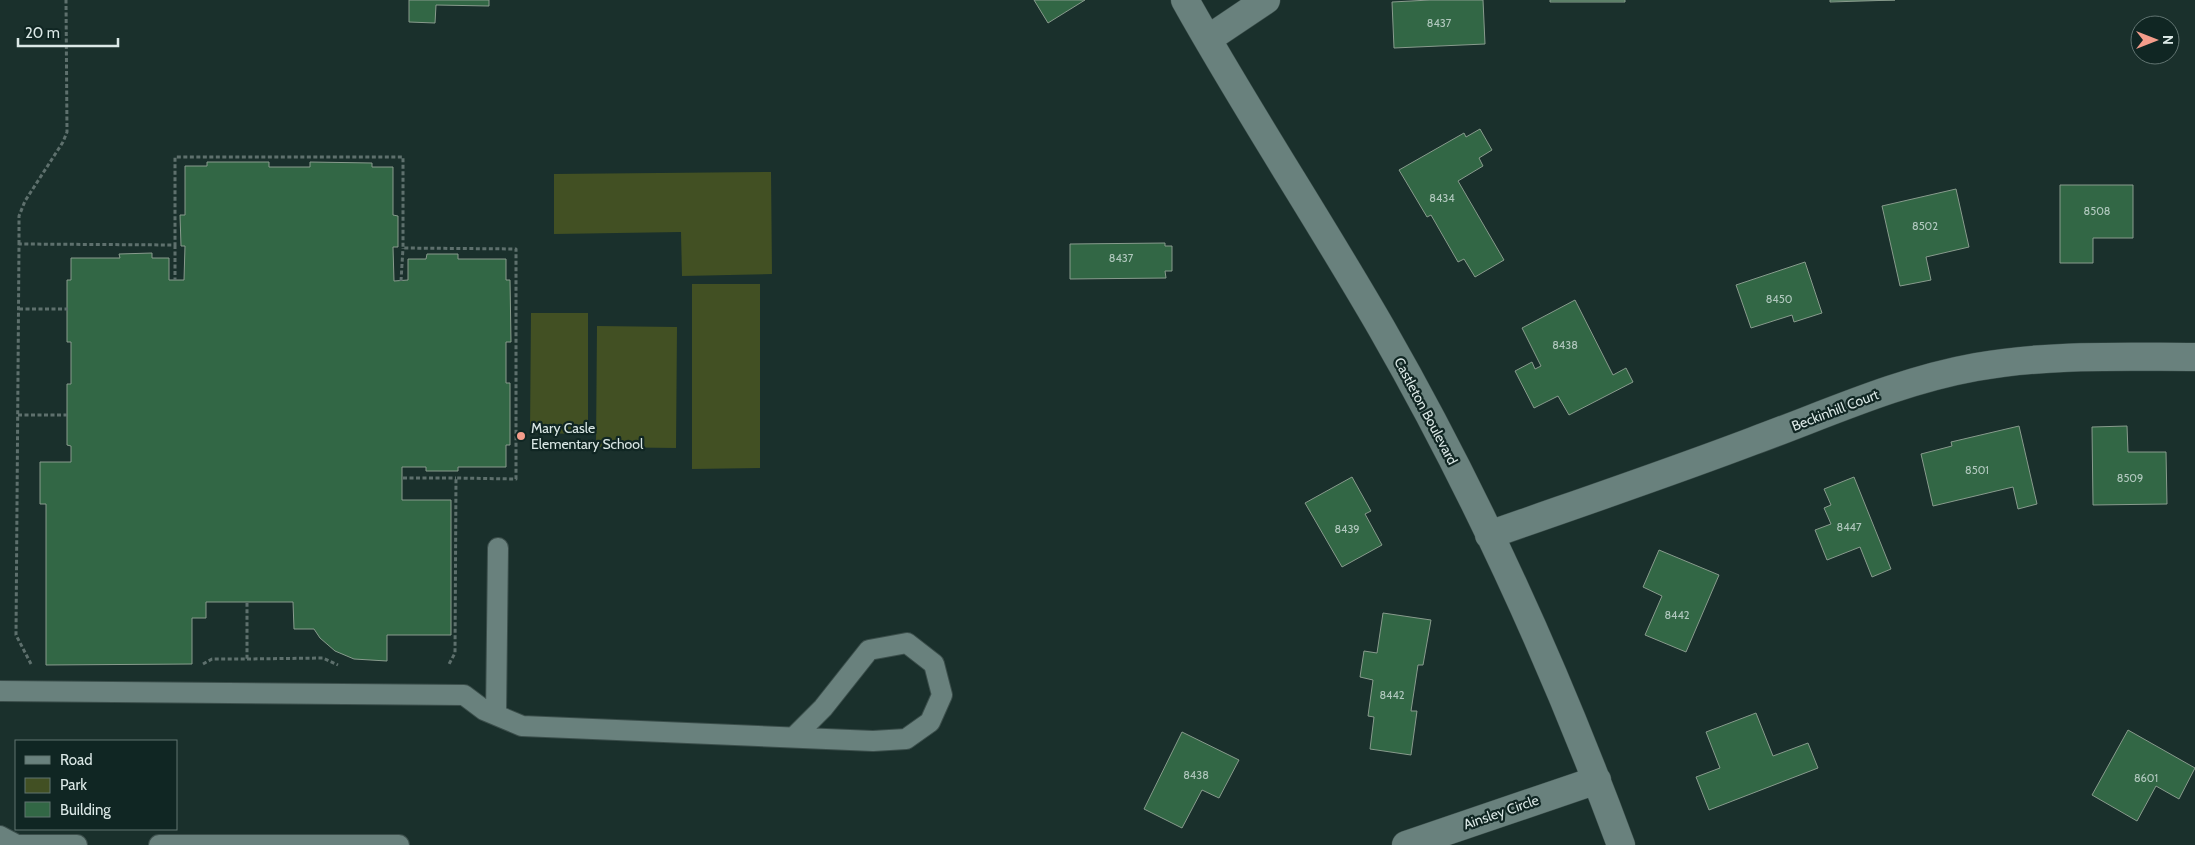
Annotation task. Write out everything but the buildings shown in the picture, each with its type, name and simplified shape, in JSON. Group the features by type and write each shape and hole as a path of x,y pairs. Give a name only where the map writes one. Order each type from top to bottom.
{"street":[{"name":"Castleton Boulevard","path":"1185,0 1381,328 1462,478 1531,620 1597,780 1620,845"},
{"path":"1208,38 1266,0"},
{"name":"Beckinhill Court","path":"1489,535 1754,441 1867,397 1935,376 1975,367 2053,358 2195,357"},
{"name":"Ainsley Circle","path":"1406,845 1597,780"}],"lane":[{"path":"496,715 498,548"},
{"path":"0,691 464,696 484,710 522,726 794,737 844,739 873,740 906,739 930,722 942,695 934,664 907,643 869,650 823,708 794,737"},
{"path":"0,836 17,845 76,845"},
{"path":"158,845 399,845"}],"path":[{"path":"38,666 31,663 16,636 19,216 25,201 67,132 66,0"},
{"path":"175,280 175,157 403,157 401,281"},
{"path":"19,244 175,245"},
{"path":"403,248 516,249 516,479 403,478"},
{"path":"18,309 68,309"},
{"path":"18,416 67,415"},
{"path":"439,666 449,666 454,653 456,478"},
{"path":"247,602 247,659"},
{"path":"197,668 212,660 323,658 343,668"}],"green space":[{"path":"771,172 772,274 682,276 681,232 554,234 554,174"},
{"path":"692,284 760,284 760,468 692,469"},
{"path":"531,313 588,313 588,434 530,433"},
{"path":"597,326 677,327 676,448 596,447"}],"place":[{"name":"Mary Casle Elementary School","path":"521,436"}]}
